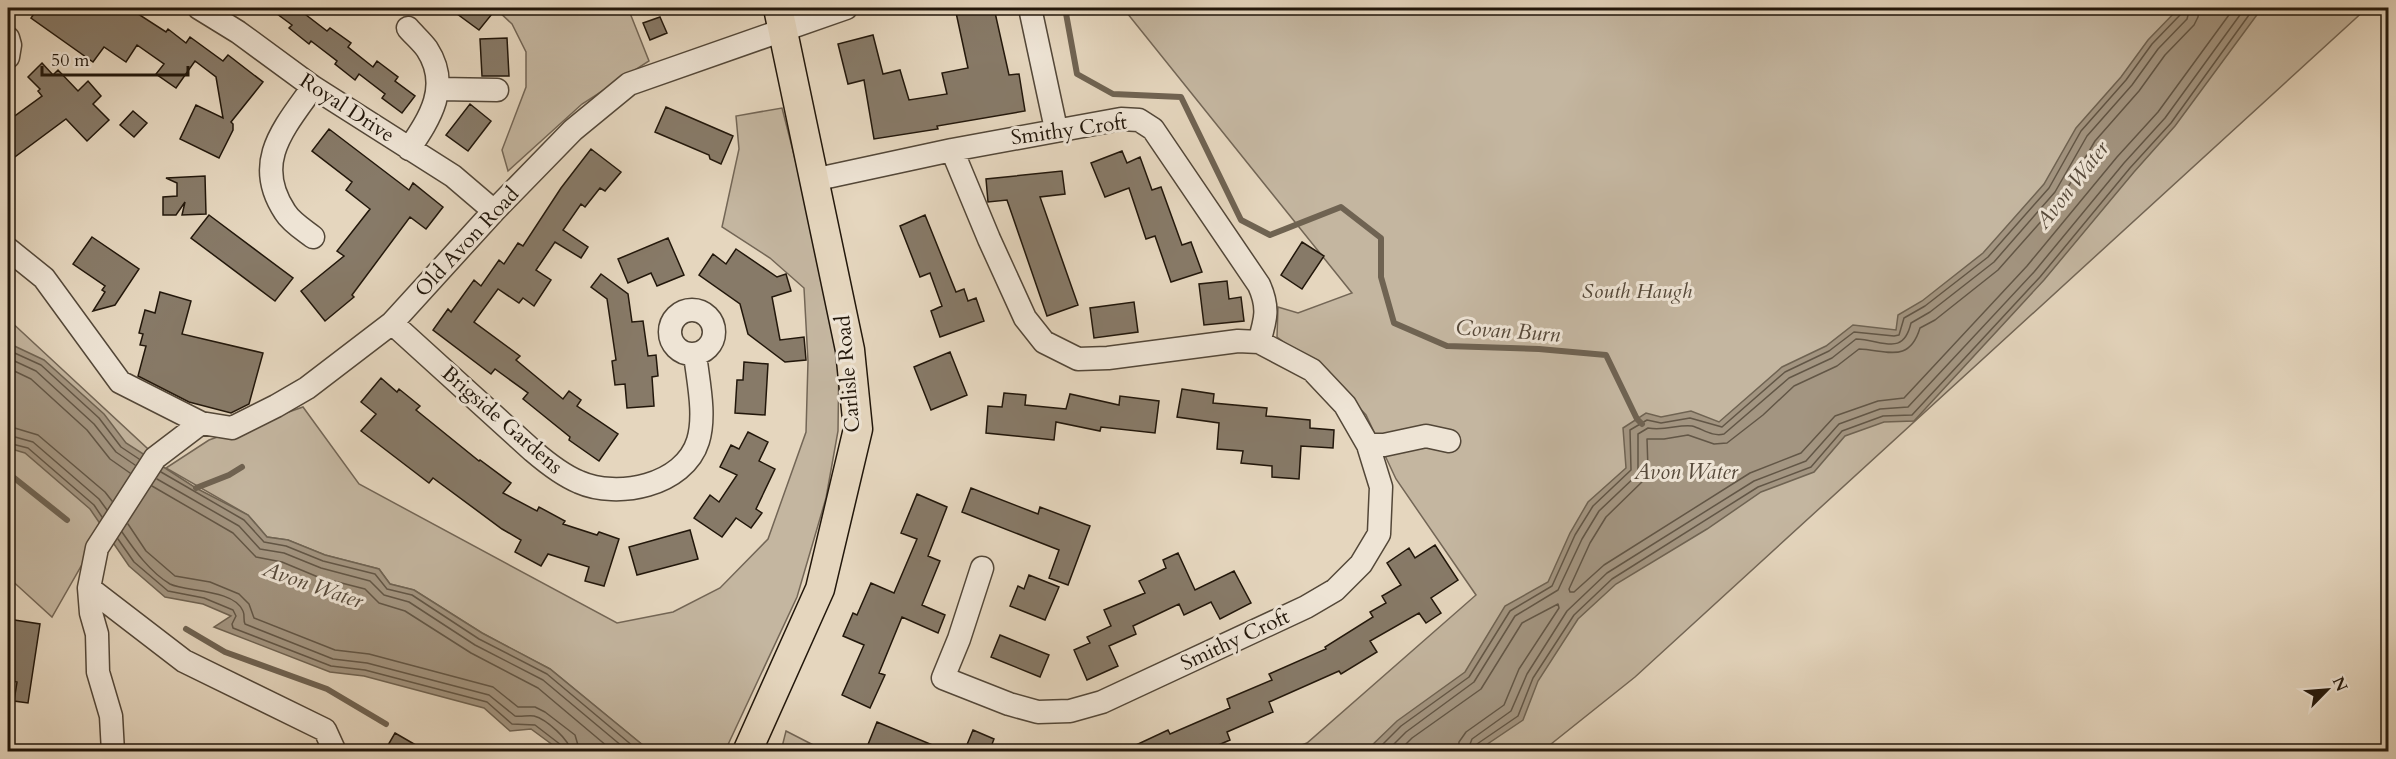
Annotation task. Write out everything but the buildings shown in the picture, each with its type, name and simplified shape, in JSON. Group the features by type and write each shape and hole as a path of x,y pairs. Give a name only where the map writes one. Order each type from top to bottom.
{"main road":[{"name":"Carlisle Road","path":"752,740 820,589 858,429 850,350 834,263 813,180 781,18"}],"street":[{"name":"Royal Drive","path":"199,8 238,32 313,87 453,176 494,211"},
{"name":"Old Avon Road","path":"8,249 44,278 120,382 201,423 232,428 307,388 392,323 494,211 573,130 629,84 781,18 846,8"},
{"path":"1030,8 1056,129"},
{"path":"408,28 427,49 436,69 440,89 425,125 409,149"},
{"path":"8,38 10,45 8,57"},
{"path":"313,87 277,139 270,162 272,183 285,214 313,237"},
{"path":"440,89 497,90"},
{"name":"Smithy Croft","path":"813,180 1056,129 1121,119 1139,120 1153,129 1259,285 1266,300 1266,320 1259,342"},
{"name":"Smithy Croft","path":"952,150 1025,318 1044,342 1078,359 1108,358 1238,341 1259,342 1312,370 1344,405 1368,445 1381,487 1379,534 1360,564 1335,590 1306,607 1221,648 1102,702 1070,711 1038,712 1009,704 943,678 959,639 982,568"},
{"name":"Brigside Gardens","path":"392,323 548,463 580,483 597,488 646,487 666,479 685,463 698,442 701,418 695,354"},
{"path":"113,752 111,716 98,672 97,634 91,613 89,588 97,548 155,458 201,423"},
{"path":"1368,445 1384,445 1426,436 1449,441"},
{"path":"89,588 184,661 325,730 335,752"}],"green space":[{"path":"495,8 628,8 649,61 582,104 508,171 502,150 526,87 526,52 512,24"},
{"name":"South Haugh","path":"1123,8 2367,8 1635,677 1541,752 1286,751 1307,743 1476,595 1396,479 1366,415 1331,377 1277,337 1278,307 1298,313 1352,293"},
{"path":"782,108 823,268 839,355 838,431 826,498 797,597 725,751 650,751 550,669 482,633 414,590 390,584 379,569 325,555 288,540 267,537 248,515 166,468 209,440 303,407 359,484 617,623 673,612 720,588 768,539 806,432 808,361 804,288 770,258 722,227 739,149 736,116"},
{"path":"8,319 148,449 52,617 8,577"},
{"path":"786,731 825,751 781,751"}],"water":[{"name":"Avon Water","path":"2179,8 2262,8 2175,126 2044,280 1914,421 1884,422 1845,436 1814,472 1761,492 1707,529 1616,584 1578,619 1538,681 1523,720 1477,751 1366,751 1397,721 1465,672 1505,606 1548,582 1570,533 1588,502 1626,468 1623,428 1646,413 1661,417 1691,411 1719,422 1782,367 1826,346 1853,325 1896,330 1898,315 1922,301 1983,253 2044,184 2076,128 2121,77 2148,40"},
{"name":"Avon Water","path":"8,343 44,360 104,414 126,443 196,488 248,515 267,537 288,540 325,555 379,569 390,584 414,590 482,633 550,669 650,751 561,751 531,729 510,731 484,708 364,676 330,672 214,627 231,616 203,604 165,597 129,566 90,509 25,453 8,448"}],"waterway":[{"name":"Covan Burn","path":"1065,8 1077,74 1113,94 1181,97 1241,220 1270,235 1341,207 1381,238 1381,277 1394,323 1447,346 1539,349 1606,355 1637,419 1642,424"},
{"path":"196,488 229,475 242,467"},
{"path":"8,473 67,520"},
{"path":"186,629 225,652 327,689 386,724"}]}
